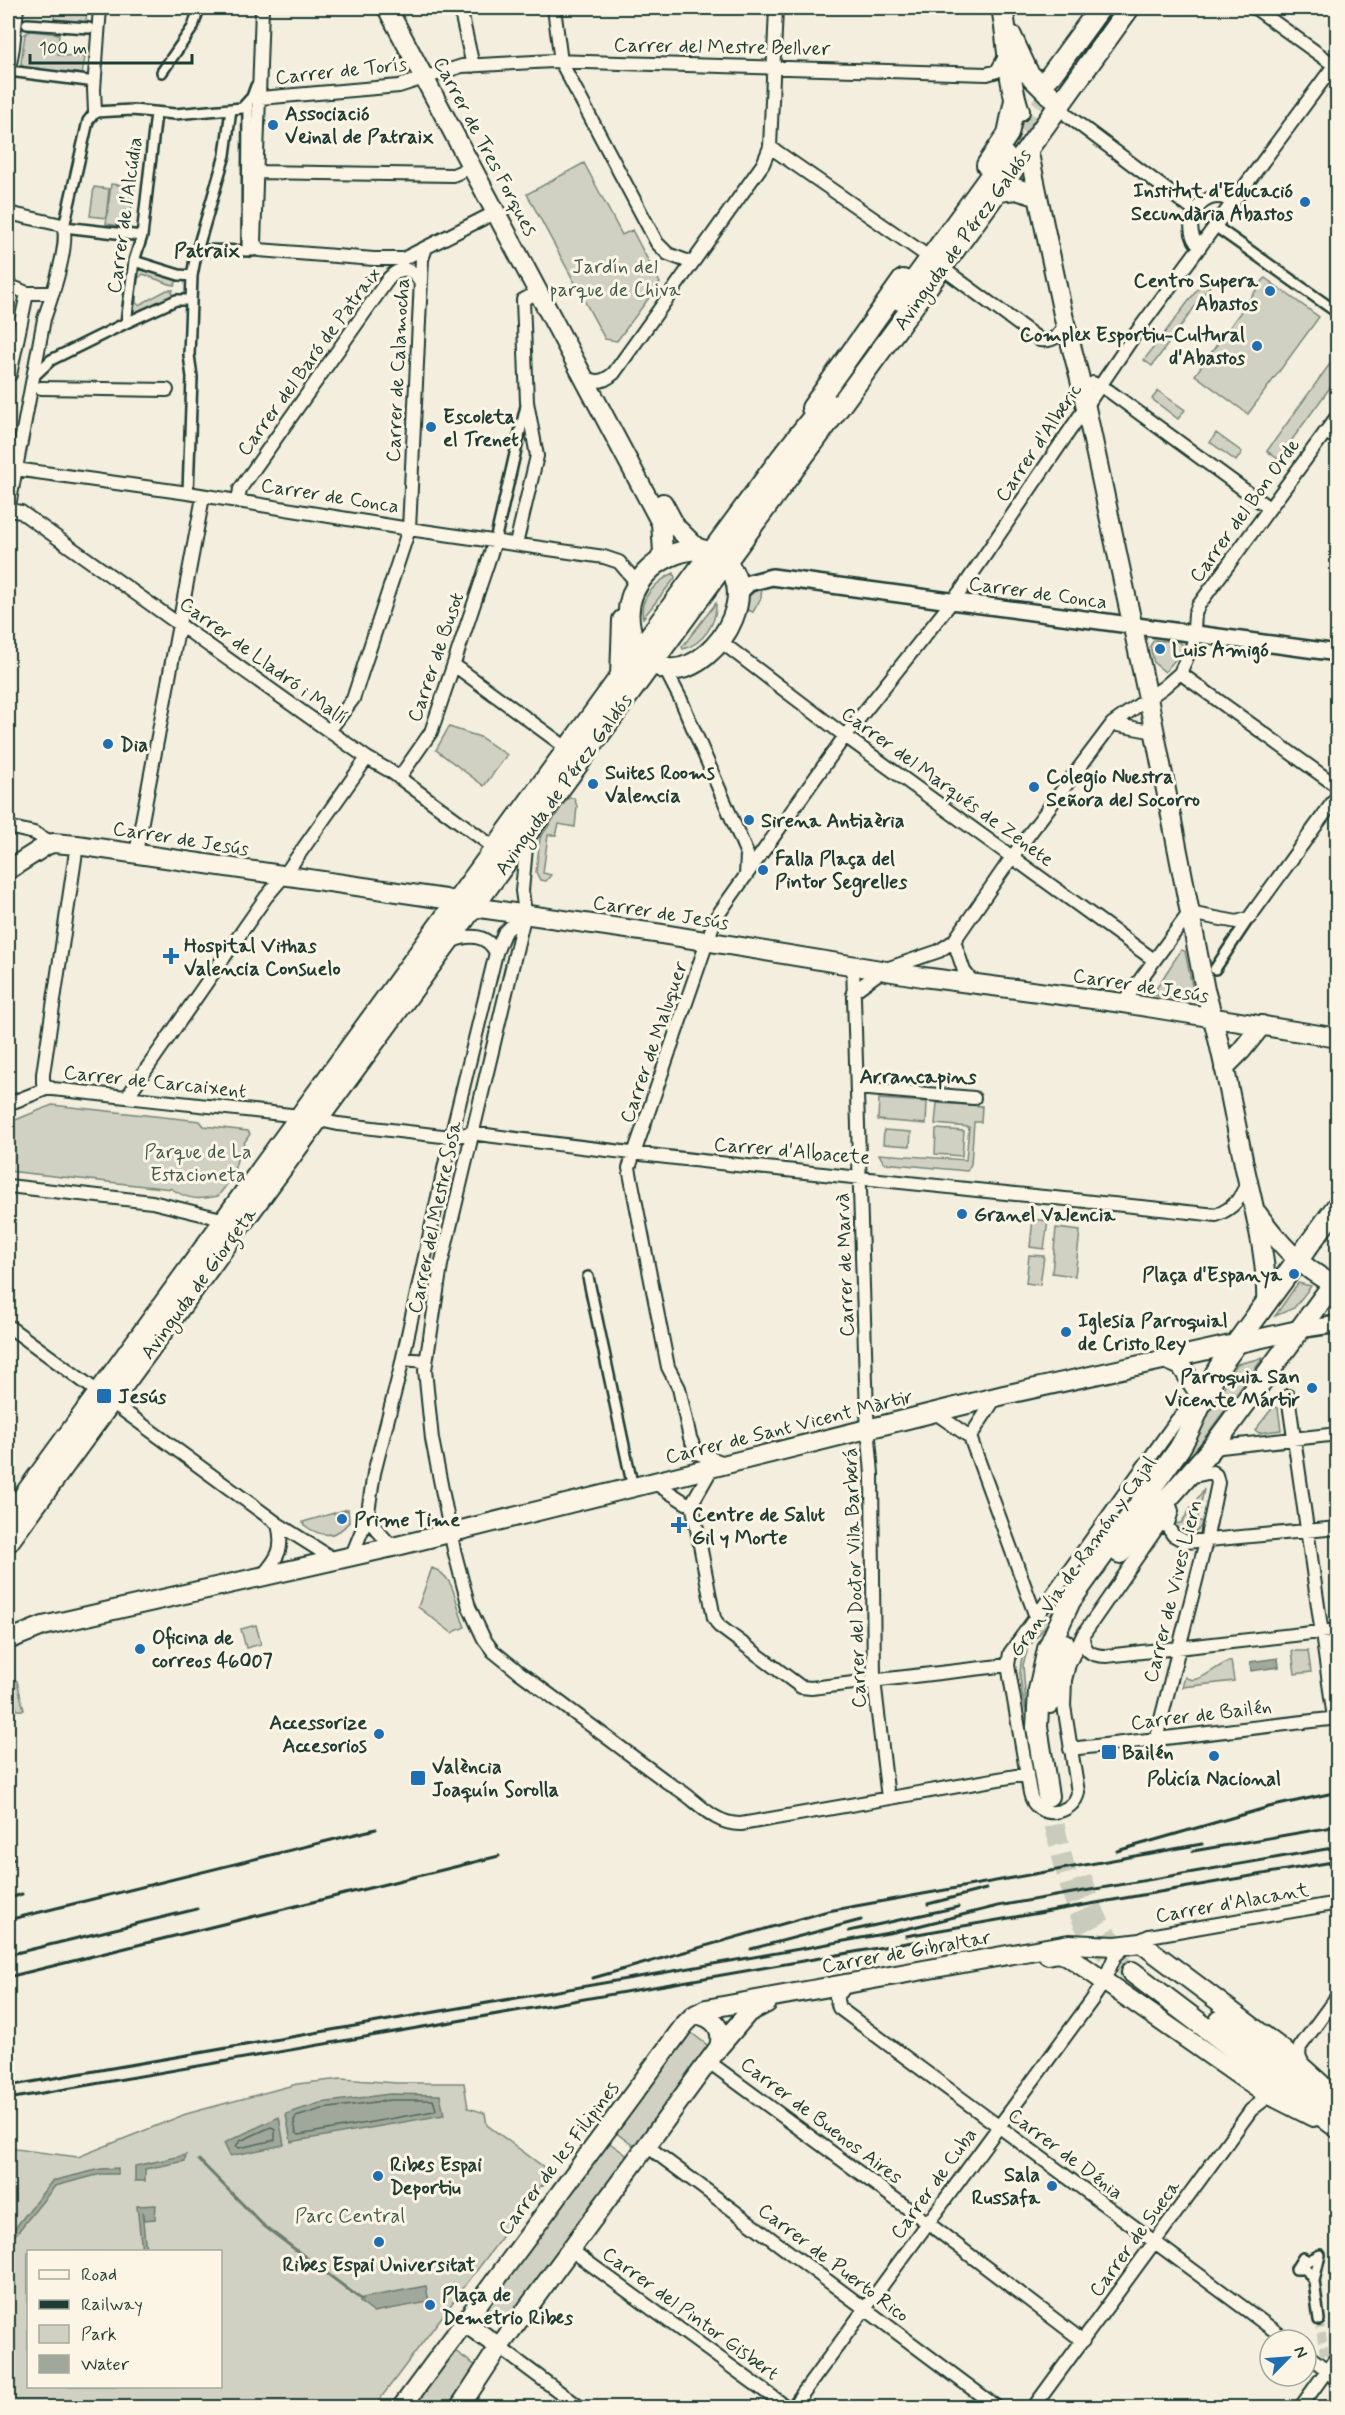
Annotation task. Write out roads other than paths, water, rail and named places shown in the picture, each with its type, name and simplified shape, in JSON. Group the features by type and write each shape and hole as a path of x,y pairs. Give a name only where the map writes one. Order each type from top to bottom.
{"main road":[{"name":"Carrer de Tres Forques","path":"387,8 430,76 599,382 676,527 712,554"},
{"name":"Carrer de Tres Forques","path":"400,8 430,76"},
{"path":"1039,83 1046,81 1051,75 1100,8"},
{"path":"1113,8 1075,63 1118,8"},
{"name":"Avinguda de Pérez Galdós","path":"465,905 527,833 652,660 712,554 941,267 1129,8"},
{"path":"1004,15 1028,73 1059,105"},
{"path":"1004,15 1015,100 1028,148 1036,195 1086,406 1155,732 1205,990 1214,1018 1254,1210 1265,1276 1266,1304"},
{"name":"Avinguda de Pérez Galdós","path":"786,463 803,420 1005,141 1012,124 1015,100"},
{"name":"Avinguda de Pérez Galdós","path":"786,463 855,371 1006,158"},
{"name":"Carrer de Tres Forques","path":"477,164 496,212 661,523 663,552 658,563"},
{"path":"998,191 1016,189 1036,195"},
{"path":"676,553 712,554 735,576 738,594 734,611 720,640 709,653 694,663 680,668 652,660 634,643 628,623 633,590 658,563 676,553"},
{"name":"Avinguda de Pérez Galdós","path":"621,677 622,625 633,590"},
{"name":"Avinguda de Pérez Galdós","path":"465,905 496,849 621,677 652,660"},
{"path":"8,870 38,849 53,843"},
{"name":"Carrer de Jesús","path":"53,843 525,913 853,966 1124,1003 1338,1038"},
{"name":"Avinguda de Giorgeta","path":"8,1542 224,1221 309,1118 446,944 465,905"},
{"name":"Avinguda de Giorgeta","path":"8,1518 245,1218 309,1118 465,905"},
{"path":"1224,1068 1262,1025"},
{"path":"1238,1342 1338,1204"},
{"path":"1238,1342 1298,1330 1336,1282 1319,1277 1297,1261 1280,1245 1254,1210"},
{"name":"Gran Via de Ramón y Cajal","path":"1238,1342 1215,1374 1179,1449 1070,1601 1048,1649 1039,1690 1037,1727 1054,1795 1049,1709 1057,1663 1067,1634 1083,1604 1129,1541 1202,1462 1298,1330"},
{"name":"Carrer de Sant Vicent Màrtir","path":"8,1640 43,1626 348,1554 450,1533 934,1412 1238,1342"},
{"path":"1165,1359 1181,1366 1202,1398"},
{"path":"1128,1947 1141,1943 1152,1949 1282,2049 1338,2099"},
{"name":"Carrer de Gibraltar","path":"692,2017 722,2005 1069,1944 1128,1947"},
{"name":"Carrer de Gibraltar","path":"714,2055 748,2013 756,2007 1057,1953 1068,1956 1124,1993 1269,2096 1290,2104 1338,2130"},
{"path":"1338,2105 1136,1967 1338,2130"},
{"path":"459,2408 499,2347 714,2055 721,2038 719,2028 710,2018 692,2017"},
{"name":"Carrer de les Filipines","path":"401,2408 692,2017"},
{"path":"464,2322 499,2347"}],"street":[{"path":"17,8 10,53 12,73 88,81"},
{"path":"8,510 12,468 33,388 32,378 44,319 53,293 66,236 65,228 86,127 95,112 93,89 100,8"},
{"path":"162,72 193,27 200,8"},
{"path":"252,172 257,108 260,98 262,8"},
{"path":"460,8 473,66"},
{"path":"554,8 561,62 657,243 668,254 692,263"},
{"path":"579,370 591,381 599,382 614,374 763,164 770,147 777,8"},
{"path":"1256,8 1336,64"},
{"path":"27,24 88,28"},
{"name":"Carrer del Mestre Bellver","path":"430,76 454,68 561,62 774,66 987,74 997,71 1007,51"},
{"name":"Carrer d'Alberic","path":"845,736 952,602 1136,333 1336,64"},
{"name":"Carrer de Torís","path":"260,98 399,86 430,76"},
{"path":"95,112 132,110 183,114 242,108 256,91 256,84"},
{"path":"248,103 251,121 252,246"},
{"path":"1059,105 1068,116 1196,212"},
{"path":"188,493 192,377 189,355 192,276 196,252 225,155 230,130 229,110"},
{"name":"Carrer de l'Alcúdia","path":"126,323 134,261 142,236 156,113"},
{"path":"770,147 922,253"},
{"path":"252,172 453,175 477,164"},
{"path":"1200,247 1196,244 1191,229 1192,218 1203,202 1213,196 1220,196 1233,202"},
{"path":"196,252 252,246 264,252 403,259 496,212"},
{"path":"8,213 49,221 65,228 142,236"},
{"path":"1215,226 1338,313"},
{"name":"Carrer de Calamocha","path":"329,731 353,699 409,529 421,284 423,254 426,248"},
{"path":"374,259 385,285"},
{"path":"134,261 179,275 192,276"},
{"path":"941,267 1040,340 1048,341 1059,334 1063,329 1064,319"},
{"name":"Carrer del Baró de Patraix","path":"238,502 240,489 394,273 404,269 415,273 421,284"},
{"path":"8,285 27,293 53,293"},
{"path":"516,544 537,456 527,402 524,300 538,292"},
{"path":"27,293 9,375 32,378"},
{"path":"32,378 51,360 126,323 176,300 191,300"},
{"path":"1079,375 1100,386 1269,508"},
{"path":"41,388 167,390"},
{"path":"495,541 527,402"},
{"name":"Carrer del Bon Orde","path":"1180,673 1190,654 1198,606 1338,415"},
{"path":"1325,432 1338,439"},
{"name":"Carrer de Conca","path":"12,468 613,559 625,567 633,590"},
{"path":"136,854 203,497"},
{"name":"Carrer de Lladró i Mallí","path":"8,510 21,512 496,849"},
{"name":"Carrer de Busot","path":"399,778 431,732 495,541"},
{"name":"Carrer de Conca","path":"738,594 749,584 772,577 1338,654"},
{"name":"Carrer del Marqués de Zenete","path":"720,640 737,656 845,736 1154,960"},
{"path":"652,660 688,714 747,854 746,877"},
{"path":"454,665 568,749"},
{"path":"853,992 883,970 939,951 954,941 1012,857 1112,724 1180,673 1338,787"},
{"path":"1112,724 1155,732"},
{"name":"Carrer de Maluquer","path":"719,1465 704,1457 693,1447 679,1389 668,1367 629,1168 709,942 715,919 845,736"},
{"path":"127,1097 266,897 283,877 368,758"},
{"path":"1215,969 1338,795"},
{"path":"8,827 34,833 53,843"},
{"name":"Carrer del Mestre Sosa","path":"527,833 522,891 525,913 441,1265 425,1372 432,1439 450,1533 474,1623 494,1651 719,1820 741,1824 888,1798"},
{"path":"52,1089 42,1083 42,1074 77,845"},
{"name":"Carrer del Mestre Sosa","path":"348,1554 367,1518 374,1473 496,953 508,927 525,913"},
{"path":"1124,1003 1190,913 1237,922 1249,918"},
{"path":"446,944 464,936 471,936 489,942 496,953"},
{"path":"954,941 964,971 974,984"},
{"name":"Carrer de Marvà","path":"853,966 868,1428"},
{"path":"857,1088 974,1098"},
{"name":"Carrer de Carcaixent","path":"8,1104 52,1089 309,1118"},
{"name":"Carrer d'Albacete","path":"309,1118 451,1137 471,1134 634,1155 861,1176 1216,1215 1237,1203 1248,1181"},
{"path":"8,1186 152,1202 224,1221 238,1221 245,1218"},
{"path":"588,1277 633,1488"},
{"path":"1298,1330 1338,1324"},
{"path":"8,1326 278,1524 348,1554"},
{"path":"408,1334 430,1336"},
{"path":"402,1359 426,1361"},
{"path":"1288,1396 1336,1718"},
{"path":"970,1437 996,1397"},
{"name":"Gran Via de Ramón y Cajal","path":"1202,1398 1177,1420 1010,1653 1008,1665 1027,1774 1032,1802 1038,1810 1045,1812 1070,1806 1077,1801 1078,1792 1064,1706 1065,1680 1069,1664 1083,1635 1202,1462"},
{"path":"934,1412 970,1437 1036,1617"},
{"name":"Carrer del Doctor Vila Barberá","path":"868,1428 872,1474 874,1680 888,1798"},
{"path":"1202,1462 1294,1439 1338,1434"},
{"name":"Carrer de Vives Liern","path":"1155,1739 1206,1541 1218,1483 1216,1475 1202,1462"},
{"path":"719,1465 692,1503 714,1618 719,1626 801,1686 811,1688 1008,1665"},
{"path":"655,1483 686,1503 692,1503"},
{"path":"1174,1505 1167,1526 1169,1531 1186,1542 1338,1528"},
{"path":"367,1518 390,1546"},
{"path":"262,1576 276,1560 281,1547 278,1524"},
{"path":"1083,1635 1084,1647 1095,1656 1338,1630"},
{"name":"Carrer de Bailén","path":"1070,1749 1336,1718"},
{"path":"888,1798 1027,1774"},
{"name":"Carrer d'Alacant","path":"1128,1947 1155,1934 1338,1903"},
{"path":"1124,1993 1118,1984 1114,1970 1128,1947"},
{"name":"Carrer de Cuba","path":"790,2408 929,2224 1092,2000 1104,1980 1111,1961 1128,1947"},
{"name":"Carrer de Dénia","path":"842,1991 836,1997 839,2008 1270,2328"},
{"path":"1306,2070 1299,2055 1300,2047 1338,1995"},
{"name":"Carrer de Buenos Aires","path":"714,2055 929,2224 1083,2341"},
{"name":"Carrer de Sueca","path":"1033,2408 1251,2110 1269,2096"},
{"name":"Carrer de Puerto Rico","path":"647,2146 998,2408"},
{"name":"Carrer del Pintor Gisbert","path":"571,2250 790,2408"},
{"path":"1314,2281 1319,2320"},
{"path":"499,2347 581,2408"},
{"path":"1300,2408 1338,2355"},
{"path":"1318,2363 1338,2382"}],"water":[{"path":"1278,1658 1279,1667 1251,1671 1250,1662"},
{"path":"390,2094 440,2095 444,2115 291,2142 286,2114 320,2103"},
{"path":"279,2117 284,2145 230,2156 224,2143"},
{"path":"186,2155 185,2161 145,2169 145,2181 135,2181 135,2166"},
{"path":"118,2168 118,2174 101,2174 55,2186 8,2244 8,2237 52,2181 101,2169"},
{"path":"156,2205 155,2219 144,2220 142,2211 146,2250 142,2250 137,2206"},
{"path":"426,2286 429,2302 373,2312 360,2302 363,2298"}],"waterway":[{"path":"199,2160 263,2225 362,2300"}],"tunnel":[{"path":"1005,156 1073,61"},
{"path":"1048,1796 1071,1891 1085,1926 1102,1949 1132,1972"},
{"path":"1082,1878 1092,1907 1106,1934 1121,1948"},
{"path":"1319,2320 1327,2370"}],"railway":[{"path":"1117,1851 1269,1807 1338,1792"},
{"path":"1193,1851 1338,1826"},
{"path":"8,1920 376,1829"},
{"path":"593,1978 828,1911 1202,1844"},
{"path":"8,2086 811,1947 894,1932 998,1906 1338,1847"},
{"path":"8,1977 499,1856"},
{"path":"8,1861 14,1859"},
{"path":"906,1936 1338,1861"},
{"path":"928,1904 986,1889"},
{"path":"8,1899 22,1894"},
{"path":"849,1931 958,1907"},
{"path":"8,1955 197,1909"},
{"path":"751,1949 861,1920"},
{"path":"8,2099 918,1941"}],"place":[{"name":"Associació Veinal de Patraix","path":"273,125"},
{"name":"Institut d'Educació Secundària Abastos","path":"1305,202"},
{"name":"Centro Supera Abastos","path":"1270,291"},
{"name":"Complex Esportiu-Cultural d'Abastos","path":"1257,346"},
{"name":"Escoleta el Trenet","path":"431,427"},
{"name":"Luis Amigó","path":"1160,649"},
{"name":"Dia","path":"108,744"},
{"name":"Suites Rooms Valencia","path":"593,784"},
{"name":"Colegio Nuestra Señora del Socorro","path":"1034,787"},
{"name":"Sirena Antiaèria","path":"749,820"},
{"name":"Falla Plaça del Pintor Segrelles","path":"763,870"},
{"name":"Hospital Vithas Valencia Consuelo","path":"171,956"},
{"name":"Granel Valencia","path":"962,1214"},
{"name":"Plaça d'Espanya","path":"1294,1274"},
{"name":"Iglesia Parroquial de Cristo Rey","path":"1066,1332"},
{"name":"Parroquia San Vicente Mártir","path":"1312,1388"},
{"name":"Jesús","path":"104,1396"},
{"name":"Prime Time","path":"342,1519"},
{"name":"Centre de Salut Gil y Morte","path":"679,1525"},
{"name":"Oficina de correos 46007","path":"140,1649"},
{"name":"Accessorize Accesorios","path":"379,1734"},
{"name":"Bailén","path":"1109,1752"},
{"name":"Policía Nacional","path":"1214,1756"},
{"name":"València Joaquín Sorolla","path":"418,1778"},
{"name":"Ribes Espai Deportiu","path":"378,2176"},
{"name":"Sala Russafa","path":"1052,2186"},
{"name":"Ribes Espai Universitat","path":"379,2242"},
{"name":"Plaça de Demetrio Ribes","path":"430,2305"}],"district":[{"name":"Patraix","path":"207,250"},
{"name":"Arrancapins","path":"918,1076"}],"park label":[{"name":"Jardín del parque de Chiva","path":"615,278"},
{"name":"Parque de La Estacioneta","path":"198,1162"},
{"name":"Parc Central","path":"350,2215"}]}
